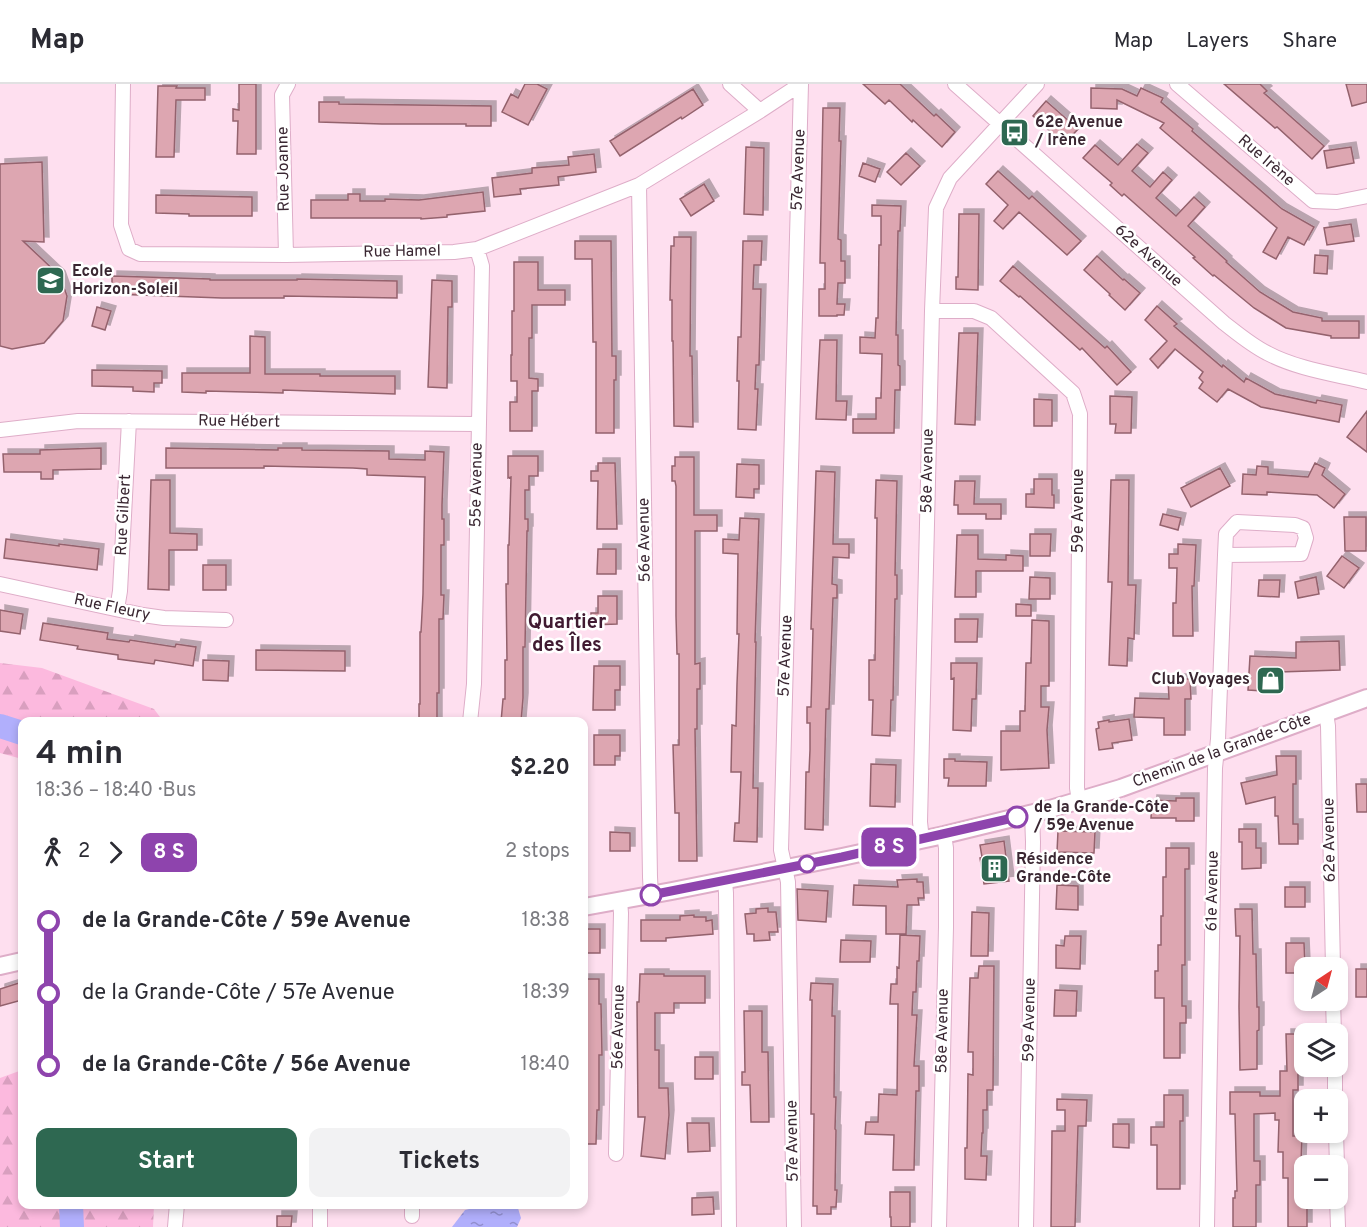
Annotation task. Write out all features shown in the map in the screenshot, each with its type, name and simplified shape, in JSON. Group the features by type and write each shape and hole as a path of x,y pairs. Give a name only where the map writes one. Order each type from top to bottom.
{"main road":[{"name":"Chemin de la Grande-Côte","path":"588,906 725,881 922,840 1032,814 1121,788 1367,698"},
{"path":"0,966 18,962"}],"street":[{"name":"Rue Hamel","path":"123,84 121,225 129,249 140,254 286,255 459,252 477,249 639,185 801,84"},
{"name":"Rue Joanne","path":"286,255 282,95 288,84"},
{"path":"730,84 760,111"},
{"name":"57e Avenue","path":"794,1227 788,882 781,845 801,84"},
{"name":"62e Avenue","path":"955,84 1243,338 1266,353 1299,365 1367,382"},
{"path":"1000,124 1037,84"},
{"name":"Rue Irène","path":"1177,84 1312,201 1337,202 1367,196"},
{"name":"58e Avenue","path":"922,840 920,810 936,208 951,178 1000,124"},
{"name":"56e Avenue","path":"639,185 651,895"},
{"name":"55e Avenue","path":"471,717 474,684 482,266 477,249"},
{"name":"59e Avenue","path":"932,311 974,311 990,318 1073,393 1080,414 1078,801"},
{"name":"Rue Hébert","path":"0,430 78,421 478,424"},
{"name":"Rue Gilbert","path":"117,609 120,591 129,421"},
{"name":"61e Avenue","path":"1207,1227 1215,768 1216,753 1225,555 1226,534 1237,522 1295,525 1303,528 1306,538 1301,554 1225,555"},
{"name":"Rue Fleury","path":"0,584 164,618 226,620"},
{"name":"62e Avenue","path":"1326,713 1333,957"},
{"name":"59e Avenue","path":"1026,1227 1032,814"},
{"name":"58e Avenue","path":"939,1227 946,927 944,835"},
{"path":"725,881 729,1227"},
{"name":"56e Avenue","path":"616,1154 620,901"},
{"path":"175,1227 177,1209"},
{"path":"320,1209 320,1227"},
{"path":"1337,1209 1338,1227"}],"green space":[{"path":"0,663 42,668 154,709 160,717 18,717 18,758 0,753"},
{"path":"18,1071 18,1209 154,1209 153,1227 0,1227 0,1078"}],"water":[{"path":"518,1209 521,1218 517,1227 452,1227 465,1210"}],"building":[{"path":"239,84 256,84 256,154 237,154 238,121 233,121 233,109 239,110"},
{"path":"525,84 537,84 547,89 528,125 502,112 511,94 518,98"},
{"path":"863,84 900,84 955,132 942,147 889,100 885,104"},
{"path":"1224,84 1260,84 1267,91 1264,93 1324,146 1312,159"},
{"path":"1346,84 1367,84 1367,102 1352,106"},
{"path":"158,86 205,88 205,100 176,100 174,157 156,157"},
{"path":"1091,88 1122,89 1137,96 1141,88 1163,98 1161,102 1193,129 1192,131 1282,209 1314,227 1304,245 1288,237 1276,259 1263,252 1277,228 1160,128 1164,123 1117,100 1117,109 1091,108"},
{"path":"693,89 703,105 620,156 610,141"},
{"path":"1046,101 1078,129 1064,144 1033,116"},
{"path":"319,102 491,106 491,126 319,122"},
{"path":"823,108 840,108 838,239 841,240 841,261 845,261 845,283 838,283 837,304 845,304 844,315 837,316 819,316 819,289 825,289 825,263 820,263"},
{"path":"1137,144 1148,153 1132,171 1150,187 1163,172 1172,180 1156,198 1176,216 1194,197 1205,207 1188,226 1260,292 1293,312 1322,318 1322,321 1359,321 1359,338 1331,338 1331,336 1286,328 1254,308 1213,276 1193,258 1195,257 1124,194 1122,196 1110,185 1112,183 1083,158 1095,145 1118,165"},
{"path":"746,147 764,148 763,215 744,214"},
{"path":"1351,147 1354,163 1327,168 1324,151"},
{"path":"906,153 920,166 901,185 887,172"},
{"path":"594,154 596,172 558,177 559,185 520,189 521,194 494,197 492,178 532,173 532,168 569,165 568,157"},
{"path":"42,162 44,242 23,241 60,276 67,296 63,321 44,343 12,349 0,346 0,164"},
{"path":"863,163 880,169 875,182 859,176"},
{"path":"998,171 1029,199 1032,196 1081,241 1067,255 1019,212 1003,229 994,221 1008,205 986,184"},
{"path":"704,184 714,201 691,216 680,199"},
{"path":"483,192 485,211 447,215 447,217 421,219 311,218 311,200 348,200 348,194 360,194 360,201 385,201 385,199 419,200"},
{"path":"156,195 252,197 252,216 189,216 189,214 156,213"},
{"path":"872,205 901,206 900,231 898,231 896,335 898,335 900,390 895,390 894,433 853,433 853,419 876,419 876,398 881,398 882,354 860,353 860,337 875,338 876,318 878,318 881,216 872,216"},
{"path":"959,214 979,214 978,290 956,289"},
{"path":"1351,224 1354,241 1327,245 1324,228"},
{"path":"674,237 691,237 690,356 692,356 693,427 674,426 672,300 670,300 671,246 674,246"},
{"path":"575,241 611,241 612,356 616,356 614,433 596,433 596,342 593,342 592,259 575,259"},
{"path":"743,241 762,241 761,265 754,265 753,289 761,289 759,365 756,365 755,389 758,389 756,430 738,429 738,337 741,337"},
{"path":"1315,255 1328,256 1327,274 1314,273"},
{"path":"1097,256 1140,293 1125,310 1084,270"},
{"path":"514,262 538,262 538,290 565,290 565,305 532,305 529,378 538,379 538,391 532,391 532,431 510,431 510,402 517,402 517,381 511,381"},
{"path":"1013,266 1105,348 1107,346 1131,372 1117,385 1082,348 1080,350 1000,281"},
{"path":"112,276 210,280 397,281 397,298 284,296 284,298 222,298 112,294"},
{"path":"432,280 452,281 452,307 448,307 447,388 428,387"},
{"path":"1157,306 1177,324 1174,326 1222,367 1223,365 1244,382 1246,378 1275,394 1316,403 1317,400 1342,405 1339,422 1261,407 1228,389 1217,402 1199,388 1203,382 1199,378 1203,372 1175,349 1158,368 1150,359 1167,341 1145,320"},
{"path":"97,307 111,311 105,330 92,326"},
{"path":"959,333 978,333 975,425 955,424"},
{"path":"250,336 265,337 265,374 395,376 395,394 283,390 283,393 182,392 182,373 250,373"},
{"path":"820,340 837,340 836,401 847,401 846,420 816,419"},
{"path":"92,370 162,371 162,383 154,383 154,392 133,391 133,387 92,386"},
{"path":"1110,396 1132,397 1131,433 1115,433 1116,424 1110,424"},
{"path":"1034,399 1052,400 1052,426 1034,426"},
{"path":"1367,411 1367,452 1347,437"},
{"path":"101,448 101,469 53,470 53,479 41,479 41,472 4,472 3,454 40,454 40,450"},
{"path":"166,448 278,450 278,448 302,448 302,450 389,451 389,459 425,460 425,451 444,452 442,519 444,519 444,545 441,545 441,595 444,595 443,619 439,619 437,717 419,717 425,477 367,475 367,469 353,468 264,466 264,468 166,468"},
{"path":"508,456 538,456 538,476 529,476 529,490 525,490 525,519 528,519 528,531 521,717 501,717 503,699 505,699 505,660 507,660 506,584 508,584 511,477 508,478"},
{"path":"675,457 694,457 694,515 717,515 717,531 695,531 695,664 700,663 700,689 697,689 697,729 695,729 697,861 679,861 679,813 675,813 673,745 679,745 679,654 677,654 676,616 676,486 675,481 672,481 672,466 675,466"},
{"path":"598,463 615,463 617,529 597,529 598,481 591,481 591,471 598,471"},
{"path":"1315,463 1325,468 1322,475 1345,494 1334,508 1317,495 1267,492 1267,495 1242,494 1243,474 1256,475 1257,466 1268,467 1268,474 1308,477"},
{"path":"737,464 759,465 759,489 754,489 754,498 736,497"},
{"path":"1220,468 1230,486 1191,507 1181,488"},
{"path":"816,471 835,472 833,544 849,544 849,558 833,557 832,584 837,585 837,598 833,598 829,709 826,709 823,830 805,829 806,772 809,772 810,750 810,723 807,723 807,707 811,707"},
{"path":"1034,479 1052,479 1054,508 1026,507 1026,494 1034,494"},
{"path":"151,480 170,480 170,533 197,534 197,550 169,550 169,590 148,589"},
{"path":"876,480 897,481 895,575 897,575 897,599 895,599 890,736 872,735 873,700 869,700 869,660 875,660"},
{"path":"1111,480 1129,480 1128,585 1136,585 1134,639 1128,638 1127,666 1109,665 1112,582 1108,582"},
{"path":"955,481 975,481 974,504 1001,504 1001,519 986,519 986,514 958,514 958,505 954,505"},
{"path":"1163,514 1181,518 1178,530 1160,525"},
{"path":"1344,517 1366,517 1366,551 1345,551"},
{"path":"740,518 759,519 753,788 758,788 757,842 734,841 735,823 739,823 741,772 731,772 732,725 736,726 739,634 737,634 738,554 723,553 723,539 739,540"},
{"path":"1030,534 1051,534 1050,556 1030,556"},
{"path":"957,535 978,535 978,559 1006,560 1006,555 1023,556 1023,571 976,571 976,597 955,597"},
{"path":"6,539 99,549 97,570 4,558"},
{"path":"1178,544 1196,545 1194,586 1192,586 1193,636 1173,636 1173,603 1176,603 1177,568 1169,568 1169,554 1178,554"},
{"path":"598,549 616,549 616,574 597,574"},
{"path":"1342,556 1359,568 1344,588 1327,576"},
{"path":"203,565 226,565 226,590 203,590"},
{"path":"1030,577 1050,578 1050,599 1029,599"},
{"path":"1316,577 1319,594 1298,598 1295,582"},
{"path":"1259,580 1280,580 1279,597 1258,596"},
{"path":"598,596 617,596 617,624 591,625 591,613 598,613"},
{"path":"1016,604 1031,605 1031,616 1016,616"},
{"path":"0,610 23,614 20,634 0,631"},
{"path":"955,619 978,619 977,642 955,642"},
{"path":"1032,620 1049,621 1049,686 1041,686 1041,707 1049,707 1047,730 1049,768 1001,770 1001,731 1020,731 1020,711 1025,711 1026,663 1031,663"},
{"path":"43,623 108,633 107,639 175,647 176,644 196,647 193,666 155,660 154,664 118,659 118,655 77,649 78,646 40,640"},
{"path":"1339,641 1340,670 1279,672 1278,692 1248,690 1250,656 1296,658 1296,642"},
{"path":"256,650 345,651 345,671 256,670"},
{"path":"203,660 229,661 228,681 203,680"},
{"path":"951,663 977,663 976,699 972,699 971,731 953,730 954,678 951,679"},
{"path":"594,666 620,666 620,690 615,690 615,710 593,710"},
{"path":"1168,679 1190,679 1191,699 1185,699 1185,735 1164,735 1164,718 1134,717 1135,698 1169,699"},
{"path":"1129,719 1132,740 1112,743 1113,748 1099,750 1096,729 1099,728 1098,722"},
{"path":"594,735 620,735 620,756 615,756 615,765 594,765"},
{"path":"1276,756 1296,756 1293,824 1298,824 1298,844 1279,844 1275,797 1246,804 1241,783 1277,775"},
{"path":"944,759 987,762 986,786 948,786 949,778 944,778"},
{"path":"871,764 896,765 895,807 870,806"},
{"path":"1356,784 1367,784 1367,812 1357,812"},
{"path":"1176,798 1194,798 1194,821 1151,818 1152,800 1176,801"},
{"path":"1239,829 1256,829 1256,848 1261,848 1261,868 1242,869 1242,842 1239,842"},
{"path":"1058,831 1095,832 1094,853 1057,852"},
{"path":"610,832 630,833 630,851 610,851"},
{"name":"Résidence Grande-Côte","path":"1004,841 1009,881 984,884 980,845"},
{"path":"1166,848 1189,848 1189,869 1185,869 1185,965 1182,965 1182,1006 1186,1006 1186,1023 1180,1023 1180,1058 1164,1058 1164,998 1155,998 1155,971 1158,971 1158,945 1161,945 1161,916 1163,916 1163,877 1166,877"},
{"path":"917,879 917,882 923,882 924,898 918,898 919,905 907,905 906,934 886,934 886,906 853,905 854,885 898,887 897,880"},
{"path":"1057,885 1078,886 1078,910 1056,909"},
{"path":"1285,887 1305,887 1305,907 1285,907"},
{"path":"797,889 828,891 826,922 798,920"},
{"path":"768,908 768,912 776,912 778,932 769,932 770,940 754,941 754,934 747,934 745,914 756,913 756,909"},
{"path":"1235,909 1252,909 1253,954 1256,954 1257,1007 1259,1007 1257,1069 1240,1070 1240,936 1236,936"},
{"path":"972,912 989,913 988,956 971,956"},
{"path":"694,915 694,917 706,917 706,921 712,920 713,934 666,938 666,941 641,941 641,920 680,920 680,916"},
{"path":"588,929 600,929 600,953 588,953"},
{"path":"900,935 920,936 912,1015 917,1015 914,1066 919,1066 914,1170 893,1170 894,1135 865,1134 866,1122 878,1122 879,1094 897,1095 898,1004 890,1004 891,984 897,984"},
{"path":"1065,936 1081,936 1080,969 1056,968 1056,945 1064,946"},
{"path":"841,940 871,941 870,962 840,962"},
{"path":"1286,943 1304,943 1305,957 1294,957 1294,973 1286,973"},
{"path":"979,966 994,966 993,1090 987,1090 987,1110 983,1110 981,1156 987,1156 986,1180 965,1179 968,1074 973,1075 973,1052 968,1052 970,978 978,978"},
{"path":"1356,969 1367,969 1367,997 1356,997"},
{"path":"640,974 705,976 705,1003 674,1003 674,1013 655,1013 655,1050 659,1050 659,1088 668,1088 669,1115 665,1159 641,1156 645,1117 638,1117 637,1002 639,1002"},
{"path":"588,979 599,979 599,1004 601,1004 602,1055 599,1055 599,1110 597,1110 596,1144 588,1144"},
{"path":"18,983 18,1001 0,1006 0,989"},
{"path":"811,983 833,984 834,1097 836,1097 835,1190 837,1190 836,1207 831,1207 831,1214 817,1214 817,1206 813,1206 814,1114 811,1114"},
{"path":"1055,990 1077,991 1076,1016 1054,1016"},
{"path":"744,1011 762,1011 762,1052 768,1052 769,1122 751,1122 750,1085 742,1085 742,1072 745,1072"},
{"path":"1286,1034 1294,1034 1294,1077 1298,1077 1298,1089 1293,1090 1293,1136 1294,1143 1302,1143 1301,1155 1294,1155 1294,1209 1307,1209 1307,1227 1288,1227 1288,1178 1283,1178 1283,1152 1278,1152 1279,1120 1275,1120 1275,1113 1254,1114 1254,1161 1260,1161 1260,1185 1256,1185 1256,1227 1233,1227 1233,1198 1237,1191 1235,1114 1230,1114 1230,1092 1260,1092 1260,1096 1280,1096 1280,1071 1287,1071"},
{"path":"695,1057 713,1057 713,1079 695,1079"},
{"path":"1164,1095 1183,1095 1183,1121 1180,1121 1180,1189 1157,1189 1157,1145 1151,1145 1151,1127 1164,1127"},
{"path":"1057,1099 1087,1100 1086,1126 1078,1126 1075,1227 1051,1227 1052,1131 1065,1131 1065,1110 1057,1110"},
{"path":"687,1123 709,1123 710,1151 688,1152"},
{"path":"1113,1124 1129,1124 1129,1148 1113,1147"},
{"path":"890,1192 910,1192 910,1227 891,1227"},
{"path":"713,1197 714,1214 692,1215 692,1198"},
{"path":"277,1216 292,1216 291,1227 277,1227"}],"waterway":[{"path":"0,726 18,732"},
{"path":"71,1209 72,1227"}],"bus line":[{"path":"651,895 842,857 1017,817"}],"place":[{"name":"62e Avenue / Irène","path":"1014,132"},
{"name":"Ecole Horizon-Soleil","path":"51,281"},
{"name":"Club Voyages","path":"1271,680"},
{"name":"de la Grande-Côte / 59e Avenue","path":"1017,817"},
{"name":"Résidence Grande-Côte","path":"995,869"}],"district":[{"name":"Quartier des Îles","path":"567,634"}]}
